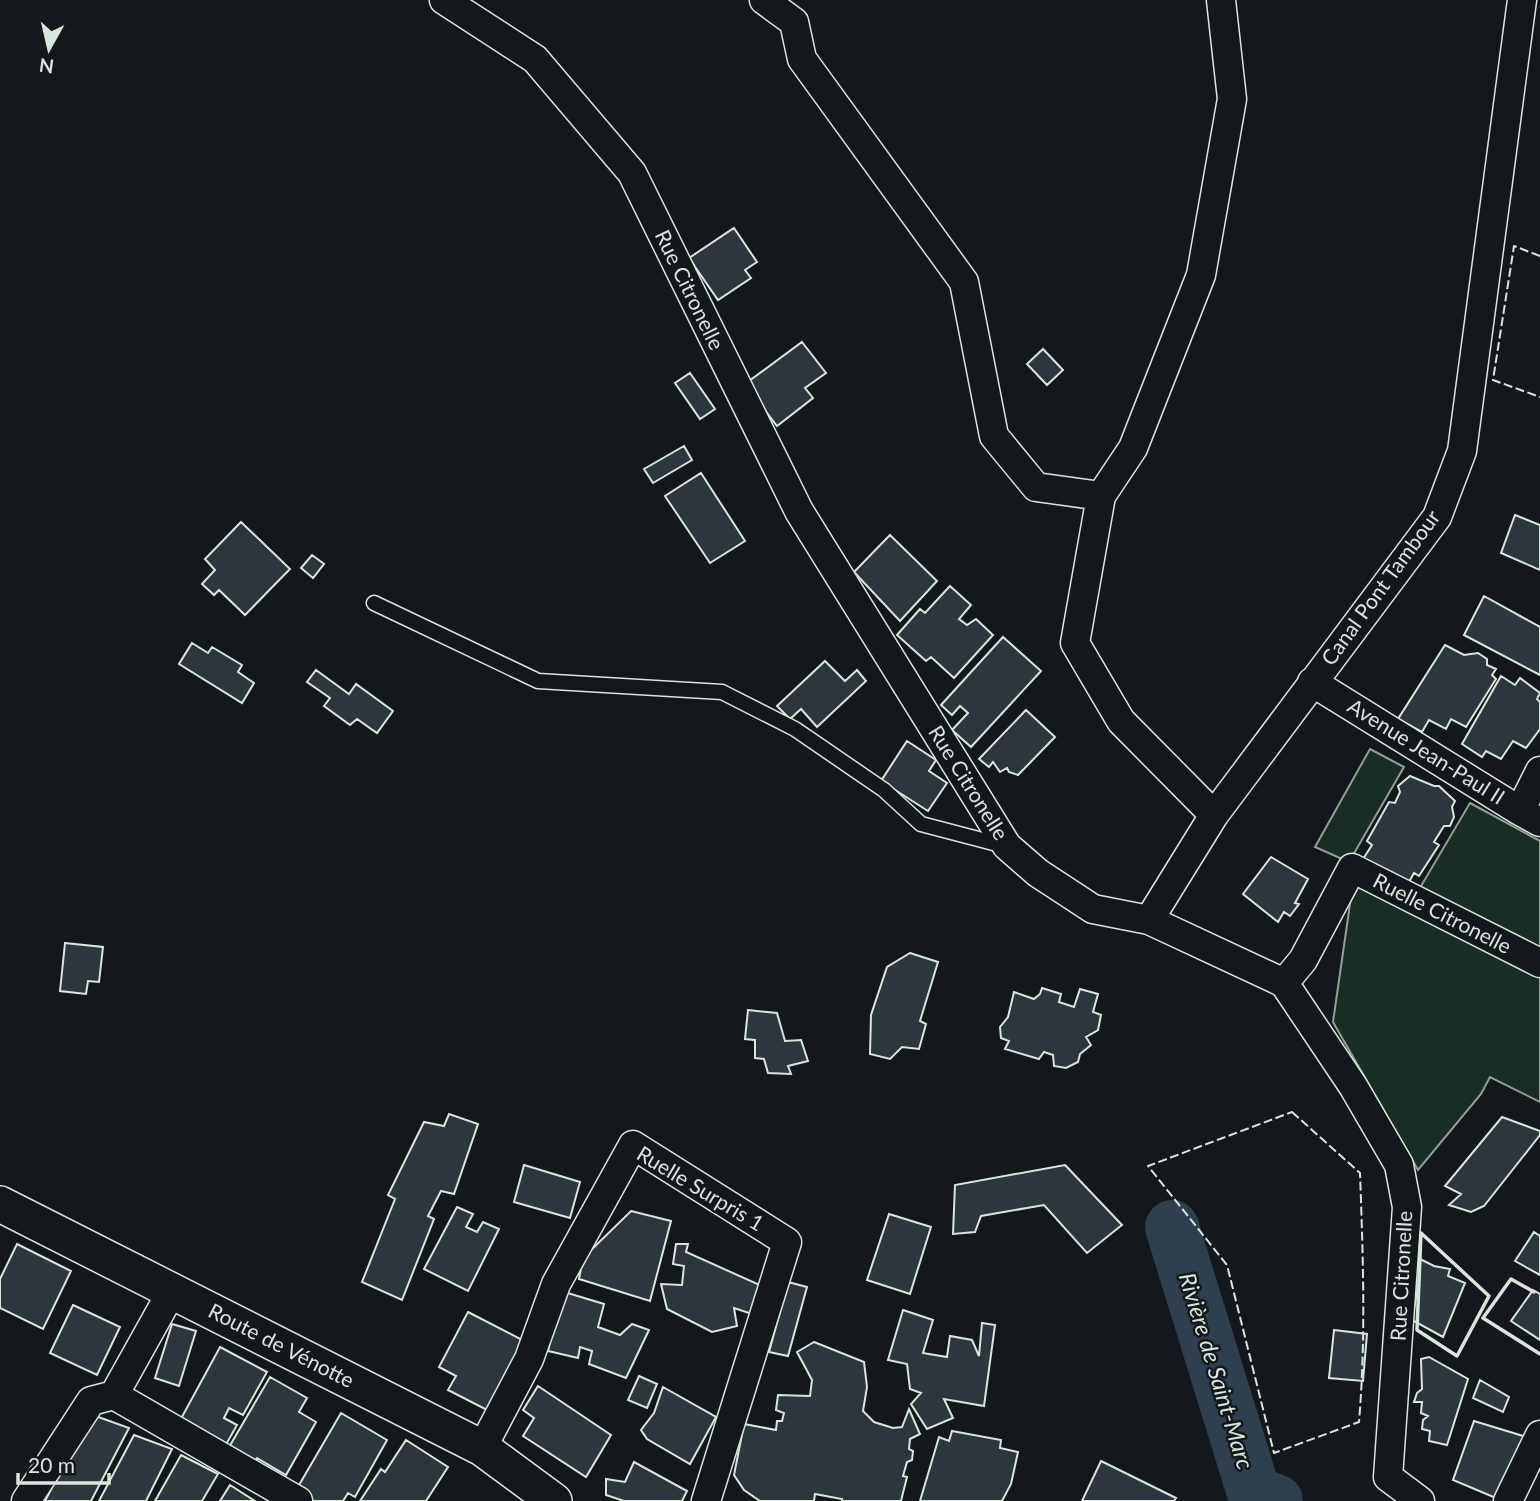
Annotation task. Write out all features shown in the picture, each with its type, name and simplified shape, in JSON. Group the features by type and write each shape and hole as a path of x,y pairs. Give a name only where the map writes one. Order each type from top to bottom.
{"street":[{"name":"Rue Citronelle","path":"444,0 536,59 632,173 799,511 1007,846 1038,873 1093,909 1149,920 1284,983 1353,1086 1399,1166 1407,1207 1388,1477 1420,1501"},
{"path":"764,0 794,22 802,60 964,282 994,436 1036,487 1101,496"},
{"path":"1214,815 1121,721 1075,642 1101,496 1133,449 1201,275 1232,99 1221,0"},
{"name":"Canal Pont Tambour","path":"1149,920 1214,815 1437,517 1462,451 1522,0"},
{"name":"Avenue Jean-Paul II","path":"1312,681 1530,816"},
{"path":"1530,816 1540,771"},
{"name":"Ruelle Citronelle","path":"1284,983 1303,960 1352,868 1540,963"},
{"name":"Ruelle Surpris 1","path":"482,1448 529,1359 556,1284 633,1145 787,1242 706,1501"},
{"name":"Route de Vénotte","path":"0,1204 482,1448 554,1501"},
{"path":"114,1395 172,1291"},
{"path":"26,1501 91,1401 114,1395 298,1501"},
{"path":"1508,1501 1540,1435"}],"lane":[{"path":"374,603 538,681 722,692 795,729 884,790 921,824 1007,846"}],"green space":[{"path":"1370,749 1404,767 1349,862 1315,847"},
{"path":"1470,803 1540,841 1540,969 1411,903"},
{"path":"1354,876 1540,973 1540,1102 1490,1077 1481,1094 1418,1170 1333,1022"}],"building":[{"path":"734,228 757,262 745,270 751,278 718,300 689,258"},
{"path":"802,342 826,373 805,388 813,398 777,426 745,384"},
{"path":"1043,349 1063,370 1047,385 1027,364"},
{"path":"690,373 715,409 700,419 675,383"},
{"path":"684,446 692,460 653,483 644,469"},
{"path":"701,473 745,541 710,563 665,496"},
{"path":"1515,515 1540,525 1540,570 1501,553"},
{"path":"241,522 290,569 245,615 219,590 214,595 202,584 215,570 205,559"},
{"path":"890,535 937,581 900,621 854,572"},
{"path":"312,555 324,564 313,578 301,568"},
{"path":"950,586 971,605 959,619 967,625 976,619 993,635 954,678 931,657 926,661 897,635 920,609 925,613"},
{"path":"1484,596 1540,627 1540,675 1464,635"},
{"path":"1003,637 1041,671 971,747 952,730 968,713 960,706 952,715 941,705"},
{"path":"192,643 208,653 212,647 242,665 238,672 254,683 242,703 179,664"},
{"path":"1445,645 1464,655 1478,653 1487,659 1487,665 1496,669 1492,675 1496,679 1466,727 1451,719 1446,729 1429,720 1422,732 1398,719"},
{"path":"825,661 845,681 857,670 866,681 817,727 801,709 790,719 777,706"},
{"path":"316,670 349,694 356,684 393,711 377,733 357,719 350,725 324,706 330,698 307,682"},
{"path":"1501,676 1515,685 1520,678 1540,693 1537,699 1540,702 1540,729 1526,748 1513,741 1501,759 1486,751 1482,757 1462,744"},
{"path":"1026,710 1055,737 1018,775 1009,772 1007,768 1000,772 993,762 989,767 979,759"},
{"path":"907,741 936,760 929,771 947,783 928,811 881,781"},
{"path":"1410,776 1439,786 1455,801 1452,807 1454,817 1450,826 1444,826 1434,842 1439,845 1419,876 1414,873 1409,882 1363,859 1372,845 1367,841 1389,802 1395,803 1400,792 1398,786"},
{"path":"1271,857 1308,879 1295,903 1299,904 1290,916 1284,912 1278,922 1243,894"},
{"path":"65,943 103,947 99,982 88,981 86,994 60,991"},
{"path":"910,953 938,962 920,1021 926,1024 919,1049 902,1047 890,1059 870,1054 871,1015 887,967"},
{"path":"1042,988 1061,994 1059,1002 1074,1007 1080,989 1098,994 1093,1012 1101,1015 1098,1030 1086,1037 1091,1045 1080,1054 1078,1062 1066,1068 1054,1066 1053,1055 1044,1052 1039,1059 1005,1049 1009,1041 1001,1038 1000,1027 1008,1017 1014,992 1034,999"},
{"path":"748,1010 777,1013 785,1041 801,1040 808,1061 788,1066 791,1074 768,1073 764,1059 755,1058 755,1040 745,1039"},
{"path":"449,1114 478,1124 454,1194 441,1191 428,1216 434,1219 402,1300 362,1282 395,1199 388,1195 424,1122 444,1126"},
{"path":"1502,1117 1540,1131 1540,1135 1484,1206 1471,1212 1449,1205 1461,1194 1445,1186"},
{"path":"524,1165 580,1182 570,1218 514,1202"},
{"path":"1065,1165 1122,1225 1087,1253 1044,1205 981,1216 975,1232 953,1234 955,1185"},
{"path":"457,1207 473,1214 466,1227 477,1232 483,1222 499,1229 468,1291 424,1269"},
{"path":"631,1211 671,1221 650,1301 579,1279 583,1258"},
{"path":"889,1214 931,1227 910,1294 867,1280"},
{"path":"1534,1232 1540,1236 1540,1275 1515,1261"},
{"path":"17,1244 71,1271 43,1329 0,1308 0,1279"},
{"path":"676,1244 688,1244 686,1252 762,1286 755,1315 734,1308 737,1326 712,1332 667,1309 661,1284 682,1285 684,1266 673,1264"},
{"path":"1418,1258 1434,1266 1450,1269 1448,1276 1465,1283 1443,1337 1412,1320 1419,1281 1412,1280"},
{"path":"788,1282 807,1287 788,1356 769,1352"},
{"path":"1533,1290 1540,1294 1540,1340 1511,1321"},
{"path":"561,1291 604,1304 598,1327 620,1335 632,1324 649,1330 626,1378 589,1364 592,1351 580,1347 578,1358 548,1351"},
{"path":"73,1305 120,1327 97,1375 50,1353"},
{"path":"903,1310 933,1320 923,1353 947,1357 950,1336 972,1340 979,1356 982,1323 995,1325 984,1406 944,1399 953,1418 927,1429 911,1404 921,1393 910,1389 907,1364 888,1360"},
{"path":"468,1312 530,1344 487,1410 448,1390 456,1376 439,1367"},
{"path":"172,1324 196,1331 179,1386 155,1378"},
{"path":"1334,1330 1367,1334 1363,1381 1329,1378"},
{"path":"814,1342 864,1362 867,1387 863,1411 874,1422 893,1428 902,1427 909,1409 920,1434 910,1439 912,1460 907,1462 903,1476 907,1477 901,1501 842,1501 815,1494 814,1501 760,1501 744,1490 734,1475 744,1424 776,1430 777,1421 782,1421 784,1413 776,1410 778,1395 810,1396 812,1380 797,1352"},
{"path":"220,1347 267,1372 243,1415 229,1408 224,1418 237,1425 223,1450 177,1426"},
{"path":"1429,1357 1468,1379 1447,1445 1429,1441 1430,1431 1422,1429 1423,1420 1428,1416 1421,1413 1422,1402 1414,1402 1417,1393 1422,1389 1421,1359"},
{"path":"639,1376 657,1384 647,1408 628,1400"},
{"path":"270,1377 307,1398 299,1412 316,1422 286,1475 257,1458 250,1469 225,1454"},
{"path":"1480,1380 1509,1397 1503,1412 1473,1398"},
{"path":"538,1386 611,1435 586,1477 523,1436 534,1418 523,1410"},
{"path":"663,1387 716,1417 690,1464 647,1439 641,1430 654,1413"},
{"path":"341,1413 387,1440 355,1497 348,1493 343,1501 311,1501 295,1492"},
{"path":"90,1414 129,1428 91,1501 45,1501"},
{"path":"1474,1421 1533,1439 1503,1501 1453,1480"},
{"path":"952,1431 1001,1440 1000,1448 1018,1452 1011,1484 1002,1501 920,1501 939,1437 949,1441"},
{"path":"134,1435 172,1449 146,1501 99,1501"},
{"path":"406,1440 448,1467 426,1501 360,1501 381,1469 385,1472"},
{"path":"181,1455 218,1474 202,1501 155,1501"},
{"path":"1101,1461 1176,1498 1174,1501 1082,1501"},
{"path":"634,1462 687,1491 682,1501 624,1501 606,1495 606,1479 625,1482"},
{"path":"230,1485 255,1501 220,1501"}],"waterway":[{"name":"Rivière de Saint-Marc","path":"1172,1227 1254,1493 1276,1501"}],"fence":[{"path":"1540,256 1514,246 1493,380 1540,397"},
{"path":"1292,1112 1360,1173 1363,1360 1359,1422 1274,1453 1227,1265 1148,1166 1292,1112"}],"wall":[{"path":"1421,1233 1489,1296 1457,1356 1417,1330 1421,1233"},
{"path":"1534,1292 1511,1279 1483,1318 1540,1354"}]}
